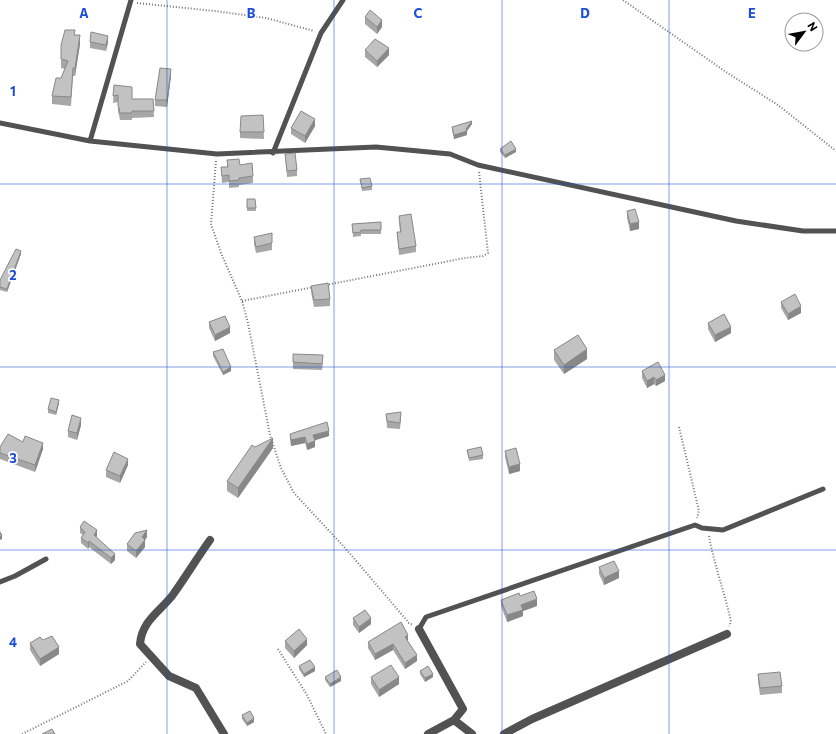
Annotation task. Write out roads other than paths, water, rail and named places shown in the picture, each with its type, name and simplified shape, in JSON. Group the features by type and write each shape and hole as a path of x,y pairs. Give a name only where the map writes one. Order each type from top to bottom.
{"street":[{"path":"210,540 171,596 149,620 141,635 140,644 169,676 196,688 224,734"},
{"path":"419,629 463,709 454,720 428,734"},
{"path":"504,734 532,719 727,634"},
{"path":"454,720 472,734"}],"lane":[{"path":"273,153 321,33 343,0"},
{"path":"90,141 130,1"},
{"path":"0,123 90,141 217,154 376,148 450,154 478,165 736,221 803,231 836,231"},
{"path":"419,629 426,617 695,525 708,529 723,530 823,489"},
{"path":"0,582 15,576 46,559"}]}
